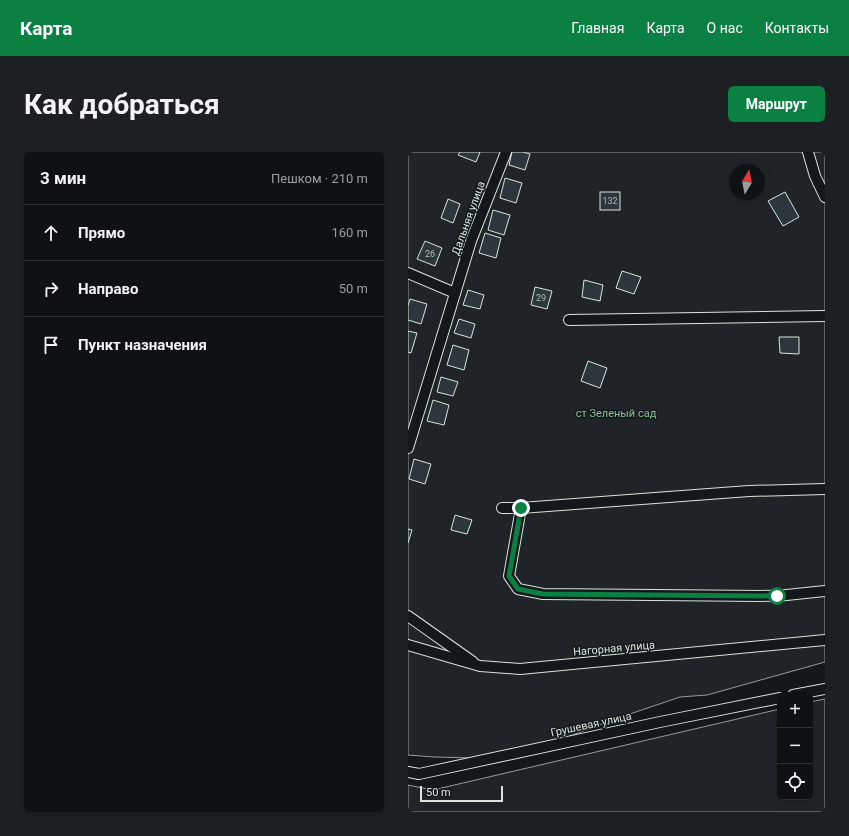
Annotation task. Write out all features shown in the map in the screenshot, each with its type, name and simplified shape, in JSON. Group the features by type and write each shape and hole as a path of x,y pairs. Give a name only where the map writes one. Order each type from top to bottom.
{"street":[{"name":"Дальняя улица","path":"408,448 471,241 506,152"},
{"path":"808,152 815,176 825,197"},
{"path":"408,272 455,293"},
{"path":"569,320 825,316"},
{"path":"502,508 521,508 749,491 825,489"},
{"path":"521,508 509,576 518,589 543,594 762,596 825,591"},
{"path":"408,616 480,666"},
{"name":"Нагорная улица","path":"408,645 480,666 520,669 825,640"},
{"path":"809,692 825,689"},
{"name":"Грушевая улица","path":"408,772 419,774 660,722 777,699"}],"green space":[{"name":"ст Зеленый сад","path":"408,152 825,152 825,662 707,695 680,697 559,740 473,758 408,755"},
{"path":"825,699 825,812 408,812 408,785 433,790 777,710 777,800 813,800 813,701"}],"building":[{"path":"460,152 480,152 476,162 458,155"},
{"path":"512,152 523,152 530,154 525,170 509,165"},
{"path":"505,178 522,183 516,203 500,198"},
{"path":"600,192 620,192 620,210 600,210"},
{"path":"785,192 799,217 783,226 768,201"},
{"path":"448,199 460,204 453,223 441,218"},
{"path":"493,210 510,215 504,235 488,230"},
{"path":"485,233 501,238 496,258 479,253"},
{"path":"425,241 442,248 435,266 417,259"},
{"path":"622,271 641,277 634,294 616,288"},
{"path":"584,280 603,285 600,301 582,297"},
{"path":"535,287 552,291 547,309 531,305"},
{"path":"468,290 484,295 480,309 463,305"},
{"path":"410,299 427,304 421,324 408,320 408,306"},
{"path":"459,319 475,324 471,338 454,333"},
{"path":"408,331 417,333 411,353 408,352"},
{"path":"779,337 799,337 799,354 780,353"},
{"path":"453,345 469,350 464,370 447,365"},
{"path":"588,361 607,368 600,388 581,381"},
{"path":"441,377 458,382 453,396 437,392"},
{"path":"433,400 449,405 444,425 427,421"},
{"path":"414,459 431,464 425,484 409,479"},
{"path":"455,515 472,520 467,534 451,530"},
{"path":"408,529 412,530 408,543"}],"route":[{"path":"521,508 509,576 518,589 543,594 777,596"}]}
